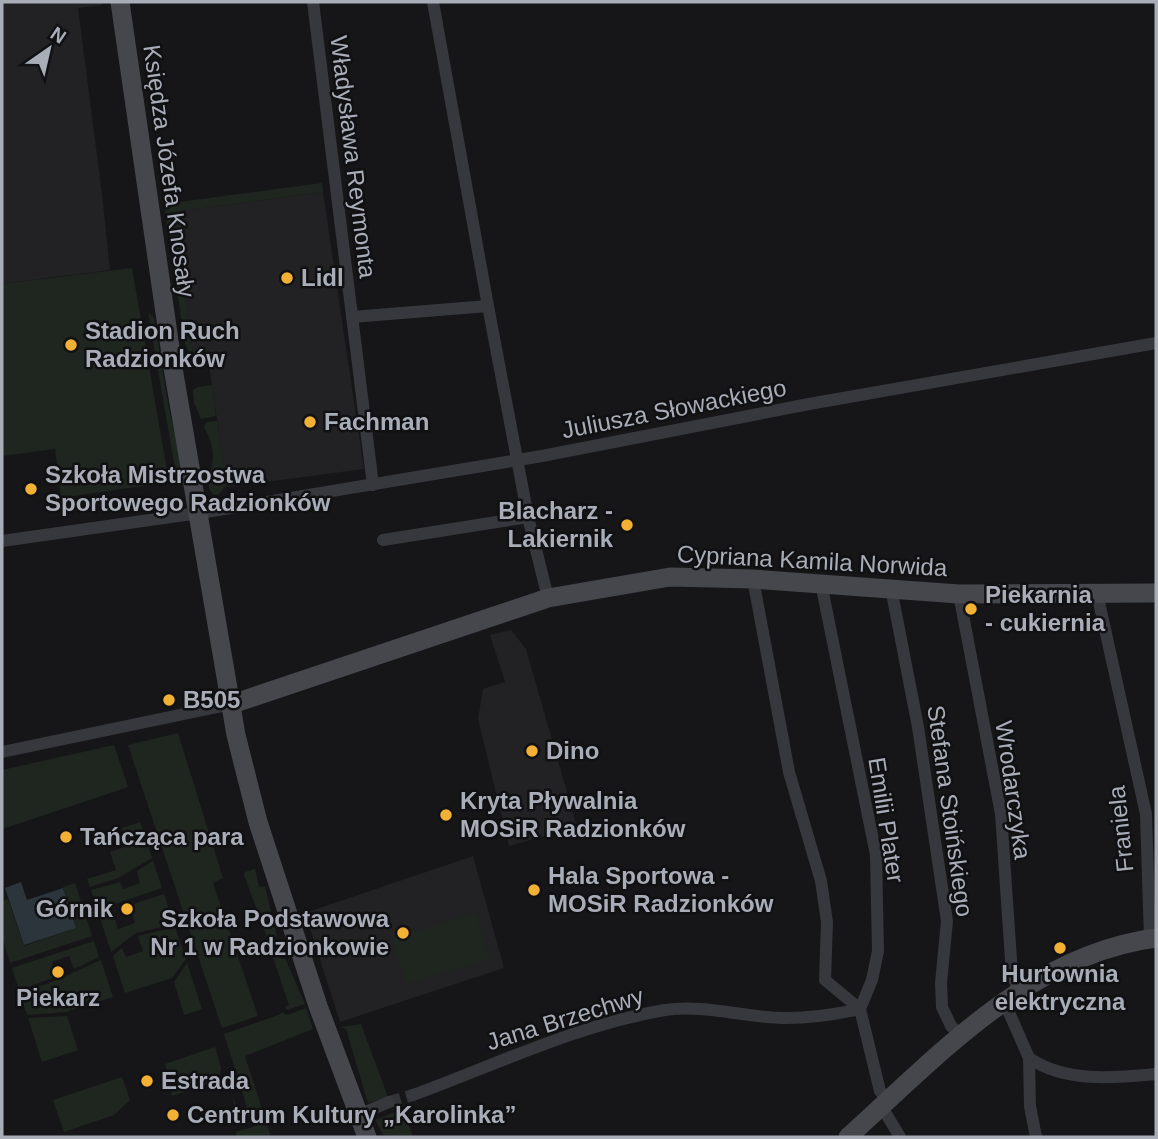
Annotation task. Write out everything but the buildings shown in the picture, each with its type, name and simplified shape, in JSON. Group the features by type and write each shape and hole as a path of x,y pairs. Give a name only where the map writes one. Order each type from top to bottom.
{"street":[{"name":"Księdza Józefa Knosały","path":"120,2 173,368 236,735 258,822 318,1006 367,1137"},
{"name":"Władysława Reymonta","path":"313,2 373,485"},
{"path":"433,2 528,517 548,597"},
{"path":"352,317 488,306"},
{"name":"Juliusza Słowackiego","path":"199,512 517,460 1156,342"},
{"path":"2,541 199,512"},
{"path":"383,540 528,517"},
{"name":"Cypriana Kamila Norwida","path":"232,704 548,597 670,577 753,579 959,594 1156,593"},
{"path":"753,579 789,772 821,881 827,922 825,980 860,1009 880,1091 900,1137"},
{"name":"Emilii Plater","path":"821,583 876,855 878,951 872,980 860,1009"},
{"name":"Stefana Stoińskiego","path":"891,588 918,727 947,921 941,983 942,1007 951,1026 961,1036"},
{"name":"Franiela","path":"1097,593 1146,814 1153,939"},
{"name":"Wrodarczyka","path":"959,594 1001,814 1012,997 1029,1058"},
{"path":"2,751 232,704"},
{"path":"848,1137 961,1036 1012,997 1087,957 1137,941 1153,939"},
{"name":"Jana Brzechwy","path":"413,1095 485,1066 613,1021 665,1010 737,1012 786,1018 860,1009"},
{"path":"1036,1137 1030,1106 1029,1058 1057,1071 1080,1076 1127,1077 1156,1074"},
{"path":"358,1115 389,1102"}],"shaded area":[{"path":"2,2 101,2 102,5 78,8 110,270 2,284"},
{"path":"322,183 323,192 174,212 193,353 189,352 185,344 164,204"},
{"path":"323,192 364,469 227,487 207,352 193,353 173,212"},
{"name":"Stadion Ruch Radzionków","path":"132,268 169,482 61,498 55,449 2,456 2,284"},
{"path":"148,312 154,318 168,404 186,485 178,486"},
{"path":"212,385 216,416 201,419 194,403 193,390"},
{"path":"217,421 227,485 219,494 214,495 209,487 212,448 204,427 207,422"},
{"path":"511,630 526,649 577,827 509,846 478,719 483,689 505,682 490,635"},
{"path":"178,733 223,878 213,883 258,1016 222,1028 128,745"},
{"path":"114,745 128,787 2,829 2,770"},
{"path":"140,822 152,858 118,878 90,887 87,879 116,870 110,852 128,846 122,828"},
{"name":"Szkoła Podstawowa Nr 1 w Radzionkowie","path":"473,856 504,968 340,1022 305,913"},
{"path":"153,861 162,888 97,910 91,890 120,882 123,889 140,883 137,871"},
{"path":"255,869 259,887 265,886 277,937 268,940 244,875 245,872"},
{"path":"21,882 27,900 63,888 76,928 24,945 5,888"},
{"path":"75,883 92,936 10,963 2,937 2,901 8,899 24,946 76,928 63,887"},
{"path":"164,894 174,924 136,933 111,952 99,915 112,911 118,929 135,923 130,905"},
{"path":"476,913 489,959 406,984 392,938"},
{"path":"175,927 186,959 172,978 125,993 113,956 122,948 126,957 143,951 138,936"},
{"path":"94,941 99,957 74,969 69,956 52,962 56,977 19,990 12,968"},
{"path":"279,942 282,949 278,951 281,959 285,958 305,1004 287,1010 285,1007 289,1005 269,945"},
{"path":"101,960 113,997 66,1012 27,1015 20,993"},
{"path":"187,963 202,1009 184,1015 174,982"},
{"path":"306,1008 313,1029 245,1056 271,1137 237,1137 236,1132 258,1125 254,1115 246,1118 248,1123 245,1124 243,1119 238,1120 232,1095 238,1110 247,1107 224,1034 281,1012 287,1015"},
{"path":"67,1016 78,1050 42,1062 28,1018"},
{"path":"361,1024 388,1097 368,1103 346,1029 340,1027"},
{"path":"215,1047 221,1068 219,1080 172,1096 173,1090 165,1064"},
{"path":"122,1077 130,1100 114,1115 64,1132 53,1100"},
{"path":"403,1109 413,1137 384,1137 375,1120"}],"tunnel":[{"path":"389,1102 413,1095"}],"place":[{"name":"Lidl","path":"287,278"},
{"name":"Stadion Ruch Radzionków","path":"71,345"},
{"name":"Fachman","path":"310,422"},
{"name":"Szkoła Mistrzostwa Sportowego Radzionków","path":"31,489"},
{"name":"Blacharz - Lakiernik","path":"627,525"},
{"name":"Piekarnia - cukiernia","path":"971,609"},
{"name":"B505","path":"169,700"},
{"name":"Dino","path":"532,751"},
{"name":"Kryta Pływalnia MOSiR Radzionków","path":"446,815"},
{"name":"Tańcząca para","path":"66,837"},
{"name":"Hala Sportowa - MOSiR Radzionków","path":"534,890"},
{"name":"Górnik","path":"127,909"},
{"name":"Szkoła Podstawowa Nr 1 w Radzionkowie","path":"403,933"},
{"name":"Hurtownia elektryczna","path":"1060,948"},
{"name":"Piekarz","path":"58,972"},
{"name":"Estrada","path":"147,1081"},
{"name":"Centrum Kultury „Karolinka”","path":"173,1115"}]}
